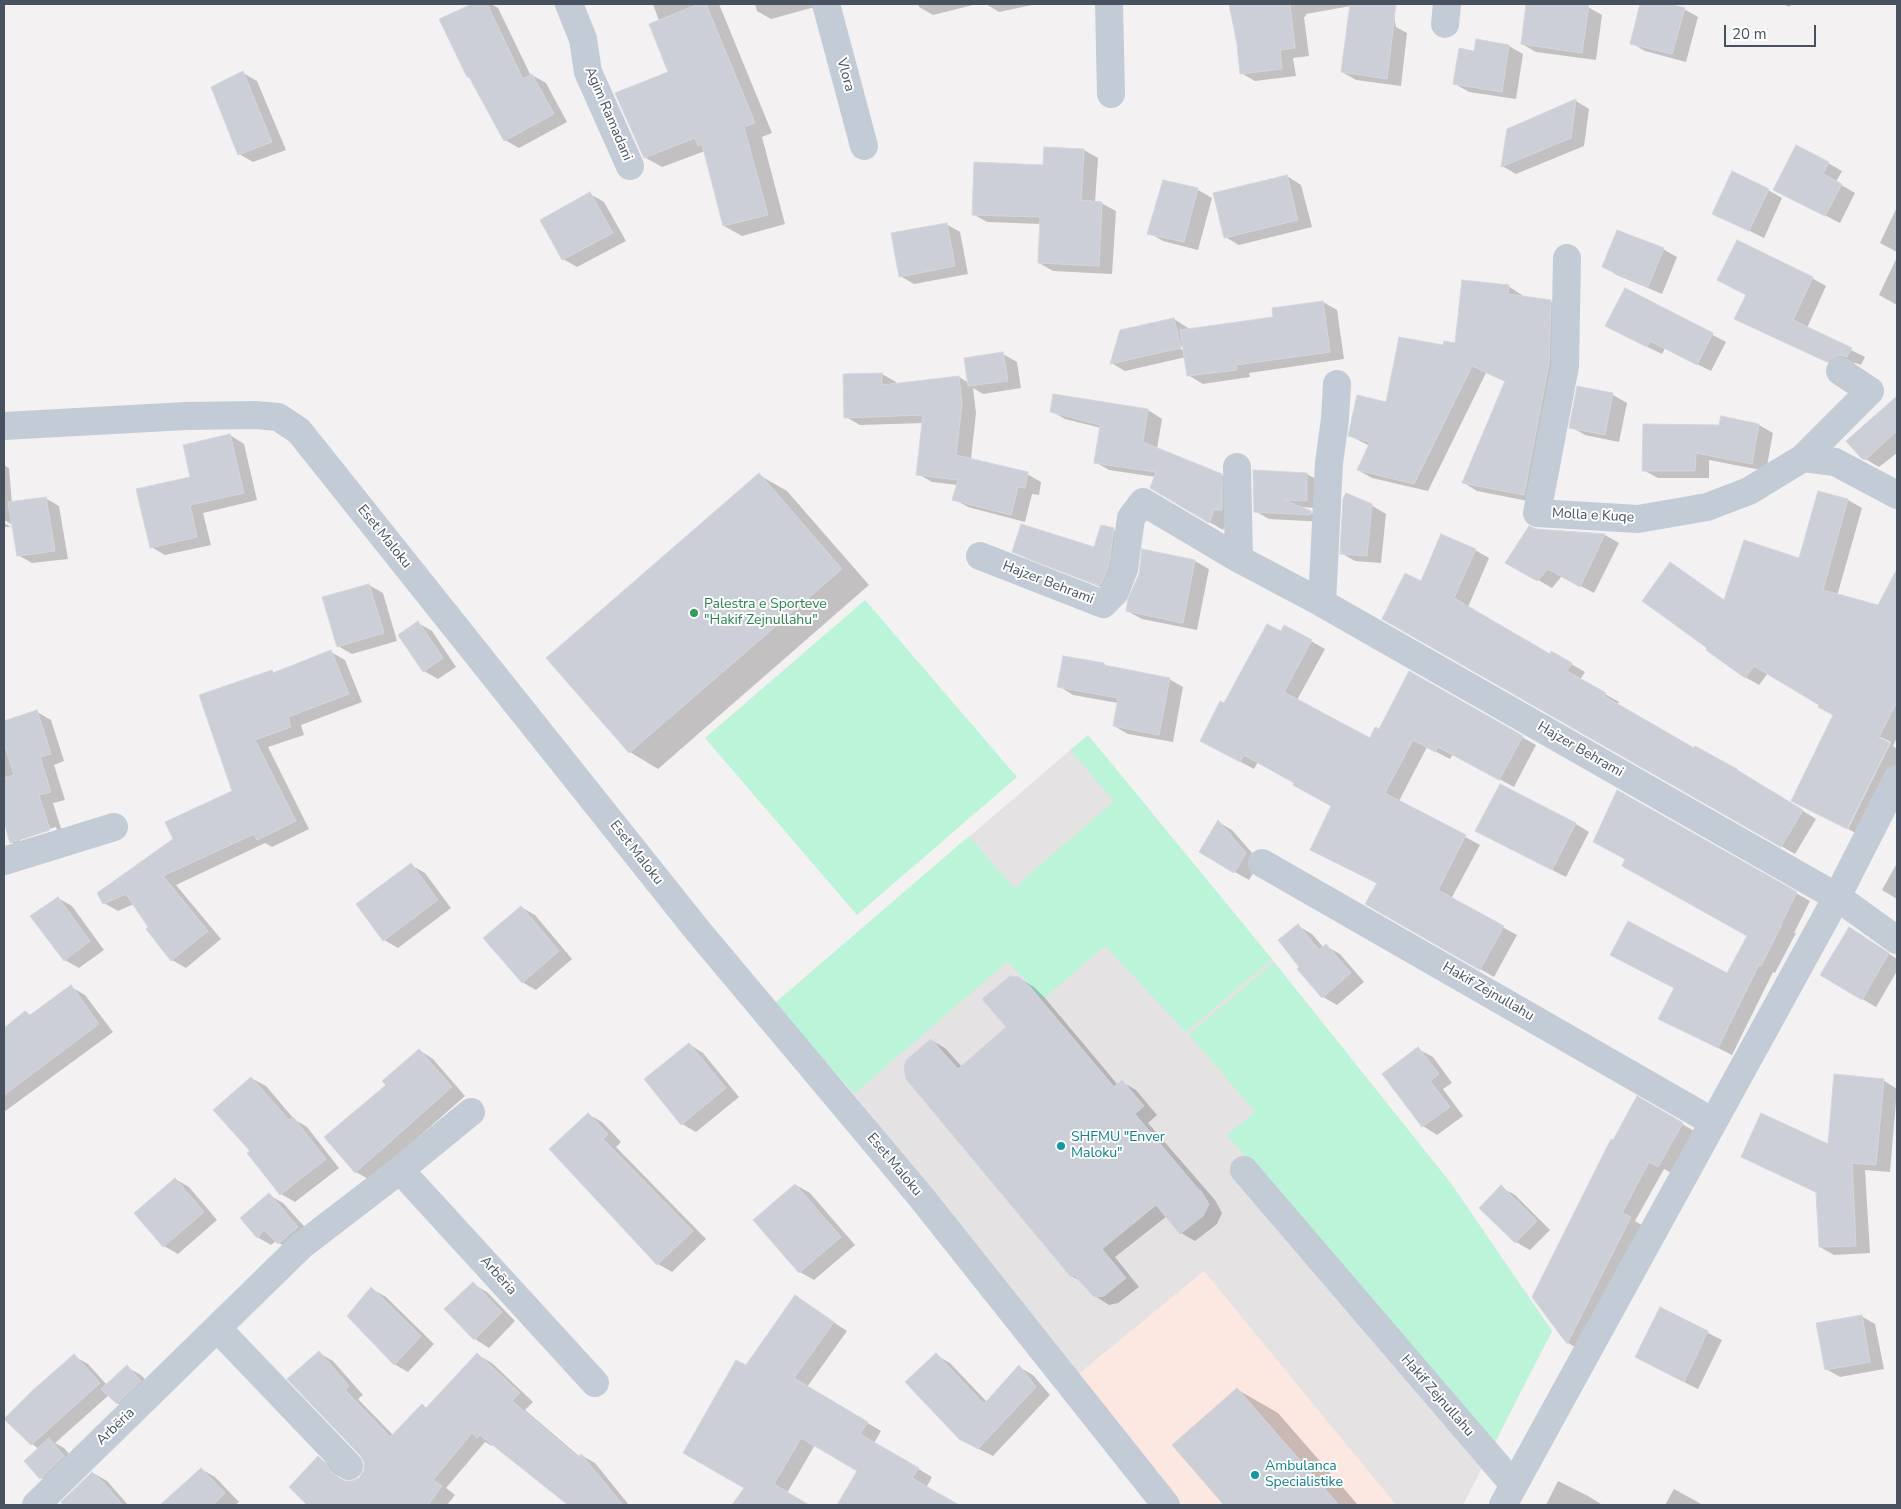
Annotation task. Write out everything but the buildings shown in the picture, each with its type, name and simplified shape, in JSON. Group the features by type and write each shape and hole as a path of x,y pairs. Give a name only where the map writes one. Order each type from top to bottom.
{"street":[{"name":"Agim Ramadani","path":"569,4 583,39 588,72 630,166"},
{"name":"Vlora","path":"826,4 864,146"},
{"path":"1109,4 1111,94"},
{"name":"Molla e Kuqe","path":"1567,258 1565,366 1537,513 1638,519 1707,507 1749,491 1803,458 1870,391 1840,371"},
{"path":"1322,603 1329,463 1335,419 1337,384"},
{"name":"Eset Maloku","path":"4,426 186,416 256,415 278,417 299,430 698,931 921,1197 1166,1505"},
{"path":"1803,458 1835,462 1897,495"},
{"path":"1237,467 1239,559"},
{"name":"Hajzer Behrami","path":"980,556 1103,604 1115,592 1124,569 1131,518 1143,502 1239,559 1322,603 1837,897 1897,940"},
{"name":"Hakif Zejnullahu","path":"1244,1170 1509,1495 1837,897 1897,779"},
{"path":"4,861 114,828"},
{"name":"Hakif Zejnullahu","path":"1262,863 1713,1122"},
{"name":"Arbëria","path":"36,1505 301,1246 400,1170 470,1112"},
{"name":"Arbëria","path":"400,1170 595,1383"},
{"path":"218,1329 349,1466"}],"shaded area":[{"path":"1088,735 1274,962 1454,1188 1552,1331 1463,1505 1396,1505 1204,1272 1075,1377 854,1094 775,1003"},
{"path":"1204,1271 1396,1505 1178,1505 1075,1377"}],"green space":[{"path":"865,600 1017,777 857,915 705,738"},
{"path":"1088,735 1272,959 1186,1032 1105,946 1042,1000 1008,961 854,1094 775,1003 969,836 1014,888 1114,801 1070,750"},
{"path":"1274,962 1450,1182 1552,1331 1492,1448 1227,1135 1255,1112 1189,1034"}],"place":[{"name":"Palestra e Sporteve \"Hakif Zejnullahu\"","path":"694,613"},
{"name":"SHFMU \"Enver Maloku\"","path":"1061,1146"},
{"name":"Ambulanca Specialistike","path":"1255,1475"}]}
